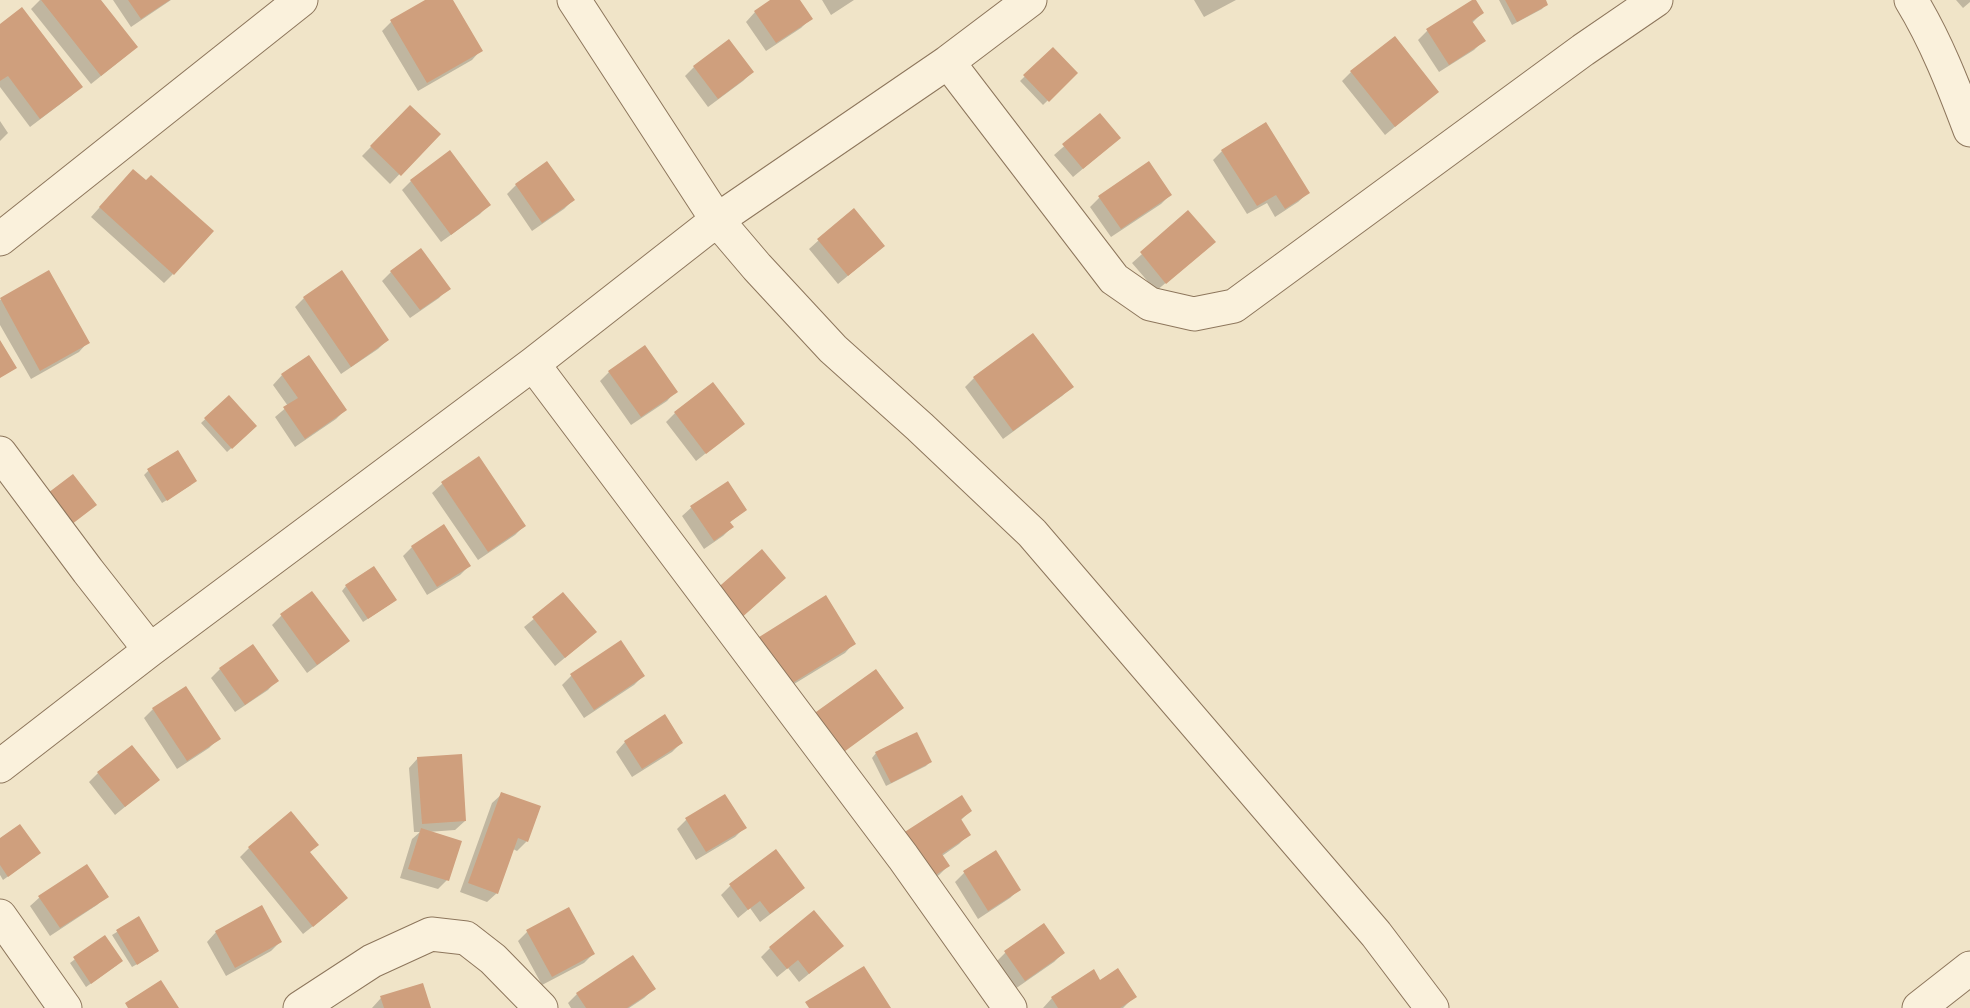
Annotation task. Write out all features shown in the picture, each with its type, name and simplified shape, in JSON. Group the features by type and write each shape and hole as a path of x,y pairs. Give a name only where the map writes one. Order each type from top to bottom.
{"street":[{"path":"0,239 301,0"},
{"path":"574,0 717,220 757,267 833,349 1032,533 1376,934 1432,1008"},
{"path":"0,766 150,650 533,364 717,220 948,62 1030,0"},
{"path":"948,62 1114,279 1150,304 1194,314 1234,306 1583,50 1656,0"},
{"path":"1911,0 1950,77 1970,130"},
{"path":"533,364 903,857 1010,1008"},
{"path":"0,453 150,650"},
{"path":"0,916 65,1008"},
{"path":"300,1008 372,961 430,933 466,938 493,959 541,1008"},
{"path":"1919,1008 1970,968"}],"building":[{"path":"41,0 101,0 138,47 101,76"},
{"path":"128,0 170,0 141,19"},
{"path":"425,0 453,0 483,51 427,83 390,20"},
{"path":"770,0 800,0 813,19 776,43 754,11"},
{"path":"1476,0 1484,13 1472,21 1486,41 1449,65 1426,29"},
{"path":"1505,0 1546,0 1548,5 1517,22"},
{"path":"22,7 83,87 40,119 8,76 0,81 0,24"},
{"path":"1395,36 1439,92 1395,127 1350,71"},
{"path":"729,39 754,72 718,99 693,66"},
{"path":"1053,47 1078,73 1049,102 1023,75"},
{"path":"410,105 441,134 401,176 370,146"},
{"path":"1100,113 1121,138 1083,169 1062,144"},
{"path":"1266,122 1310,193 1285,209 1276,195 1257,206 1221,150"},
{"path":"450,150 491,205 451,235 410,180"},
{"path":"547,161 575,200 542,223 515,184"},
{"path":"1149,161 1172,195 1121,229 1098,196"},
{"path":"133,169 146,180 151,175 214,231 174,275 99,207"},
{"path":"854,208 885,246 848,276 817,239"},
{"path":"1188,210 1216,242 1166,284 1140,252"},
{"path":"421,248 451,289 420,310 390,271"},
{"path":"49,270 90,343 40,371 0,298"},
{"path":"342,270 389,340 351,367 303,297"},
{"path":"1033,333 1074,387 1013,431 973,377"},
{"path":"0,340 17,368 0,378"},
{"path":"645,345 678,392 641,417 608,371"},
{"path":"309,355 347,410 305,439 283,407 298,398 281,374"},
{"path":"713,382 745,424 706,454 674,412"},
{"path":"229,395 257,426 232,449 204,418"},
{"path":"178,450 197,481 167,501 147,469"},
{"path":"479,456 526,526 488,552 441,482"},
{"path":"73,474 97,505 63,531 40,499"},
{"path":"728,481 747,510 730,522 734,527 714,541 690,506"},
{"path":"444,524 471,566 437,587 411,546"},
{"path":"762,549 786,578 739,620 714,591"},
{"path":"374,566 397,600 368,619 345,585"},
{"path":"312,591 350,641 317,665 280,614"},
{"path":"563,592 597,632 565,658 532,617"},
{"path":"826,595 856,644 786,687 756,639"},
{"path":"621,640 645,676 594,710 570,674"},
{"path":"253,644 279,681 245,705 219,668"},
{"path":"876,669 904,708 837,757 809,717"},
{"path":"186,686 221,739 187,761 152,708"},
{"path":"665,714 683,743 642,769 624,741"},
{"path":"917,732 932,762 891,783 875,752"},
{"path":"132,745 160,780 125,807 97,772"},
{"path":"462,754 466,821 422,824 417,757"},
{"path":"501,792 541,806 528,842 518,838 498,894 468,883"},
{"path":"725,794 747,828 706,852 685,818"},
{"path":"962,795 972,811 961,819 971,835 942,854 950,866 929,879 900,835"},
{"path":"291,811 319,845 310,852 348,898 313,927 248,847"},
{"path":"20,824 41,853 8,877 0,865 0,838"},
{"path":"421,828 462,841 449,881 408,869"},
{"path":"776,849 805,888 770,914 760,901 748,910 729,884"},
{"path":"996,850 1021,890 988,911 963,871"},
{"path":"87,864 109,897 60,928 38,896"},
{"path":"262,905 282,942 235,968 215,931"},
{"path":"569,907 595,954 552,977 526,930"},
{"path":"814,910 844,946 809,974 798,960 787,969 769,947"},
{"path":"139,916 159,951 137,965 116,930"},
{"path":"1044,923 1065,953 1025,981 1004,951"},
{"path":"105,935 123,961 91,984 73,957"},
{"path":"633,955 656,989 627,1008 586,1008 576,993"},
{"path":"864,966 891,1008 809,1008 805,1002"},
{"path":"1118,968 1137,997 1120,1008 1058,1008 1051,997 1094,969 1100,980"},
{"path":"161,980 179,1008 128,1008 125,1003"},
{"path":"423,983 431,1008 384,1008 380,996"}]}
